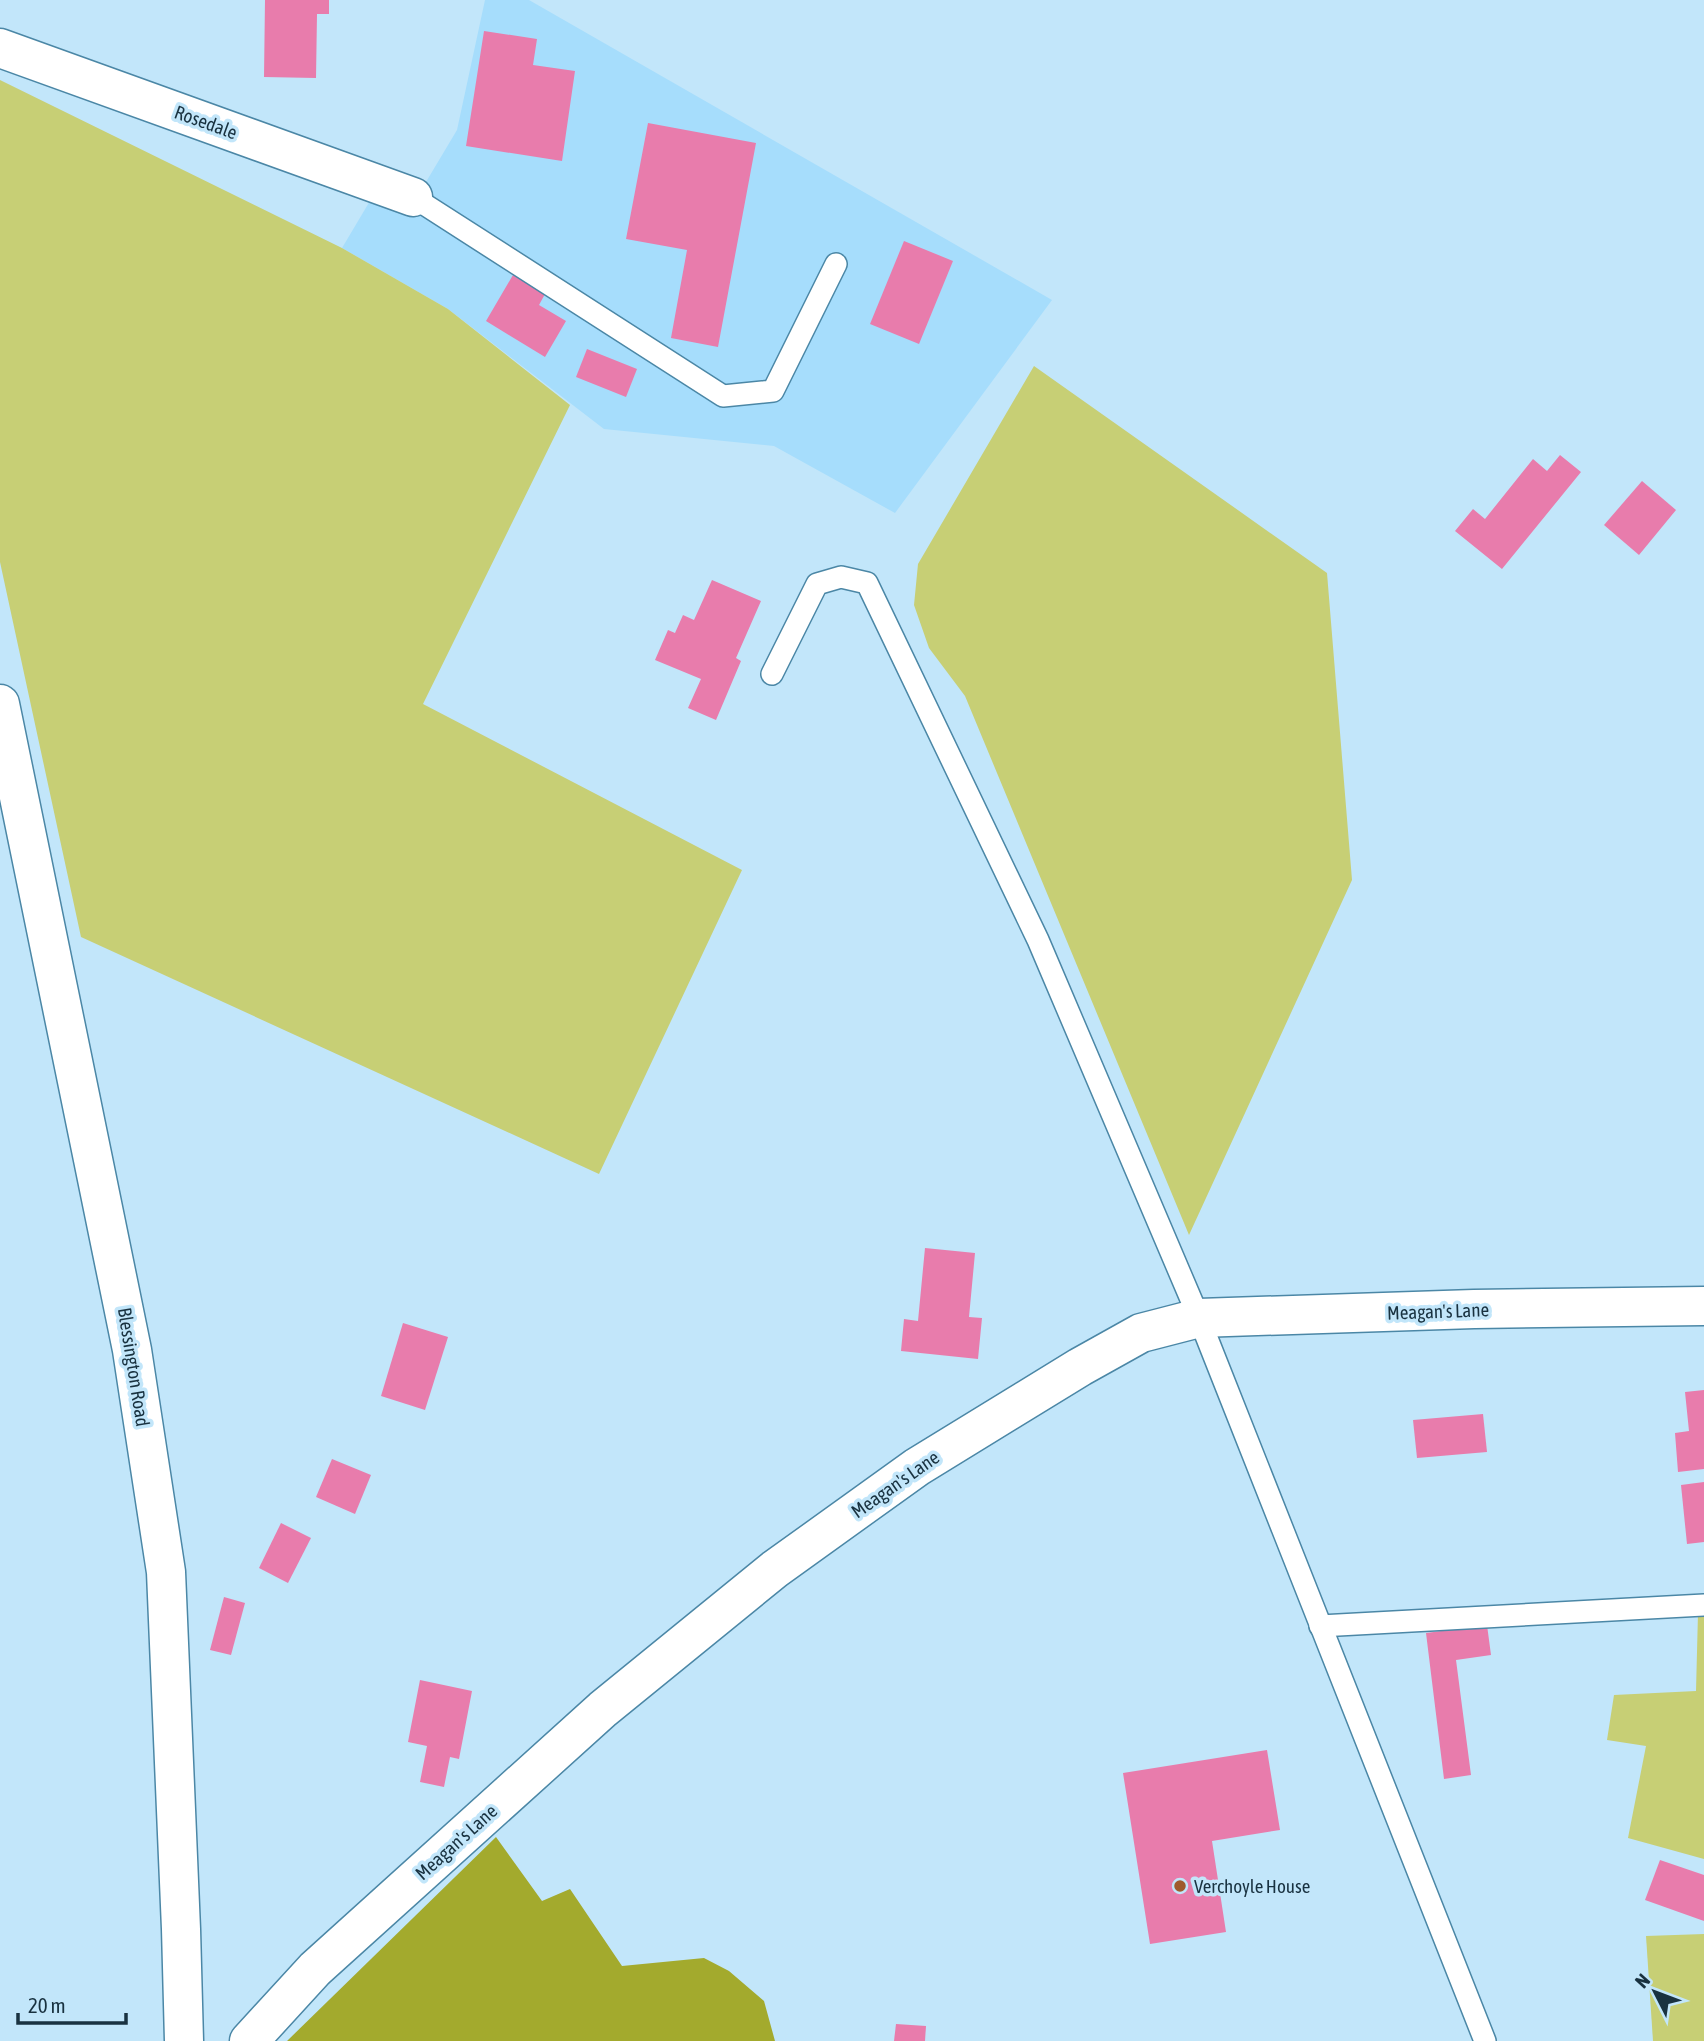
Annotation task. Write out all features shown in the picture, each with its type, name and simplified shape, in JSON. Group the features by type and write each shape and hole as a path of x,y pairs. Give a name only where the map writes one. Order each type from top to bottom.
{"street":[{"name":"Rosedale","path":"0,48 413,197"},
{"name":"Blessington Road","path":"0,704 132,1349 166,1572 184,2041"},
{"name":"Meagan's Lane","path":"249,2041 315,1969 603,1709 775,1569 917,1467 1080,1367 1141,1333 1199,1318 1474,1309 1704,1307"}],"lane":[{"path":"413,197 723,396 773,391 835,264"},
{"path":"772,674 817,584 841,577 867,583 1038,940 1199,1318 1485,2041"},
{"path":"1320,1626 1704,1605"}],"shaded area":[{"path":"485,0 529,0 1052,300 895,513 774,446 604,429 448,309 342,248 386,174 420,192 457,130"},
{"path":"496,1837 542,1901 570,1889 622,1966 704,1958 729,1971 764,2001 775,2041 287,2041"}],"green space":[{"path":"0,80 342,248 448,309 570,405 423,704 742,870 599,1174 81,937 0,562"},
{"path":"1034,366 1327,573 1352,880 1189,1235 965,696 929,648 914,605 918,564"},
{"path":"1698,1613 1704,1613 1704,1859 1628,1838 1646,1746 1607,1740 1614,1695 1696,1691"},
{"path":"1704,1934 1704,2041 1653,2041 1646,1936"}],"building":[{"path":"265,0 329,0 329,14 317,14 316,78 264,77"},
{"path":"484,31 537,39 533,65 575,71 562,161 466,146"},
{"path":"648,123 756,143 718,347 671,338 687,250 626,239"},
{"path":"904,241 953,261 919,344 870,324"},
{"path":"513,275 545,294 539,305 566,321 545,357 486,321"},
{"path":"587,349 637,369 626,397 576,377"},
{"path":"1560,455 1581,472 1502,569 1455,531 1473,509 1485,519 1533,459 1547,471"},
{"path":"1642,481 1676,510 1639,555 1604,525"},
{"path":"712,580 761,601 736,658 741,661 716,720 688,708 701,679 655,660 668,630 675,633 683,615 694,620"},
{"path":"925,1248 975,1253 969,1317 982,1318 978,1359 901,1351 904,1319 918,1321"},
{"path":"403,1323 448,1337 425,1410 381,1396"},
{"path":"1704,1390 1704,1469 1678,1472 1675,1433 1689,1431 1685,1392"},
{"path":"1483,1414 1487,1452 1417,1458 1413,1420"},
{"path":"332,1459 371,1475 355,1514 316,1497"},
{"path":"1704,1482 1704,1542 1687,1544 1681,1485"},
{"path":"281,1523 311,1538 288,1583 259,1568"},
{"path":"224,1597 245,1603 231,1655 210,1650"},
{"path":"1487,1625 1491,1655 1456,1660 1471,1775 1444,1779 1426,1633"},
{"path":"420,1680 472,1691 459,1759 450,1757 444,1787 420,1782 427,1746 408,1742"},
{"name":"Verchoyle House","path":"1267,1750 1280,1830 1212,1841 1226,1932 1150,1944 1123,1773"},
{"path":"1660,1860 1704,1875 1704,1921 1645,1900"},
{"path":"896,2024 926,2026 925,2041 894,2041"}],"place":[{"name":"Verchoyle House","path":"1180,1886"}]}
